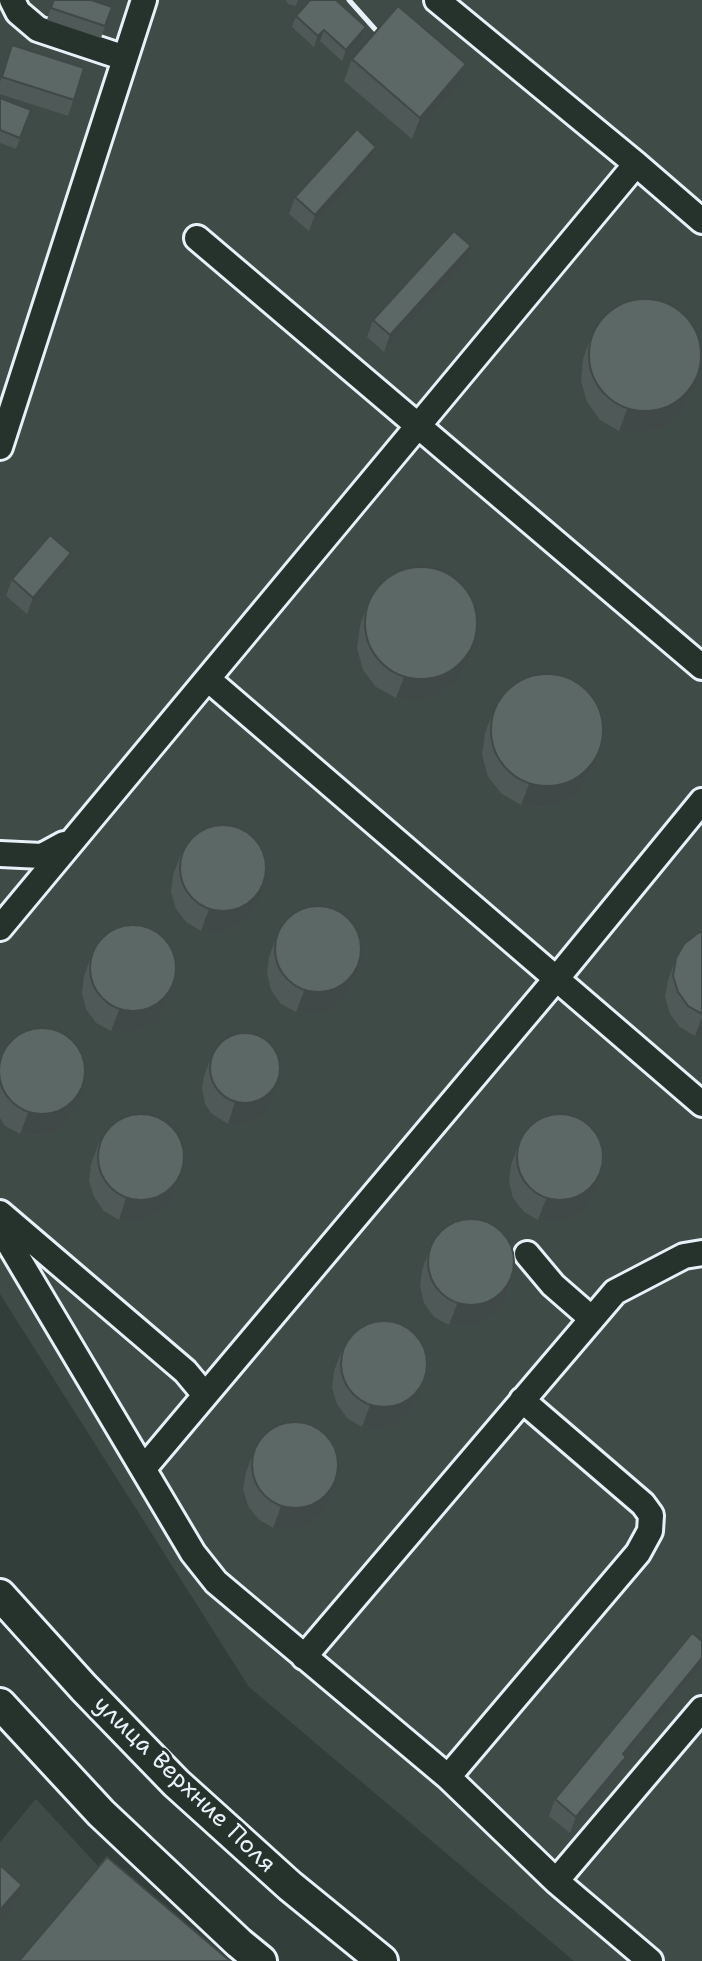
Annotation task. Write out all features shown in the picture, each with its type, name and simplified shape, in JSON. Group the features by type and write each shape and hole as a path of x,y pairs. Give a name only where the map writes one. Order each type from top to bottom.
{"main road":[{"name":"улица Верхние Поля","path":"0,1595 176,1783 290,1886 382,1961"},
{"path":"0,1704 101,1813 261,1961"}],"lane":[{"path":"12,0 18,12 38,29 125,58"},
{"path":"0,447 144,0"},
{"path":"437,0 702,221"},
{"path":"0,928 636,164"},
{"path":"197,238 702,667"},
{"path":"209,680 702,1104"},
{"path":"144,1468 702,801"},
{"path":"0,854 42,856 73,839"},
{"path":"0,1213 185,1371 205,1395"},
{"path":"0,1228 193,1553 216,1582 448,1777 556,1881 650,1961"},
{"path":"304,1657 615,1292 684,1256 702,1253"},
{"path":"527,1254 553,1285 592,1319"},
{"path":"448,1777 638,1553 650,1531 651,1515 643,1504 522,1400"},
{"path":"556,1881 702,1709"}],"shaded area":[{"path":"0,0 702,0 702,1961 574,1961 249,1687 0,1294"},
{"path":"36,1799 98,1866 208,1961 0,1961 0,1842"}],"building":[{"path":"54,0 91,0 112,7 105,26 51,8"},
{"path":"310,0 336,0 366,27 346,50 324,30 318,36 296,16"},
{"path":"398,6 466,64 420,118 352,59"},
{"path":"12,45 84,68 74,100 2,77"},
{"path":"0,98 31,110 20,138 0,130"},
{"path":"357,129 376,147 315,215 295,197"},
{"path":"454,231 471,246 390,335 373,320"},
{"path":"645,299 667,303 685,315 697,333 701,355 697,377 685,395 667,407 645,411 623,407 605,395 593,377 589,355 593,333 605,315 623,303"},
{"path":"50,535 71,553 33,598 12,579"},
{"path":"421,567 443,571 461,583 473,601 477,623 473,645 461,663 443,675 421,679 399,675 381,663 369,645 365,623 369,601 381,583 399,571"},
{"path":"547,674 569,678 587,690 599,708 603,730 599,752 587,770 569,782 547,786 525,782 507,770 495,752 491,730 495,708 507,690 525,678"},
{"path":"223,825 240,828 254,837 263,851 266,868 263,885 254,899 240,908 223,911 206,908 192,899 183,885 180,868 183,851 192,837 206,828"},
{"path":"318,906 335,909 349,918 358,932 361,949 358,966 349,980 335,989 318,992 301,989 287,980 278,966 275,949 278,932 287,918 301,909"},
{"path":"133,925 150,928 164,937 173,951 176,968 173,985 164,999 150,1008 133,1011 116,1008 102,999 93,985 90,968 93,951 102,937 116,928"},
{"path":"702,932 702,1014 688,1006 678,992 673,976 676,958 684,944"},
{"path":"42,1028 59,1031 73,1040 82,1054 85,1071 82,1088 73,1102 59,1111 42,1114 25,1111 11,1102 2,1088 -1,1071 2,1054 11,1040 25,1031"},
{"path":"245,1033 270,1043 280,1068 270,1093 245,1103 220,1093 210,1068 220,1043"},
{"path":"141,1114 158,1117 172,1126 181,1140 184,1157 181,1174 172,1188 158,1197 141,1200 124,1197 110,1188 101,1174 98,1157 101,1140 110,1126 124,1117"},
{"path":"560,1114 577,1117 591,1126 600,1140 603,1157 600,1174 591,1188 577,1197 560,1200 543,1197 529,1188 520,1174 517,1157 520,1140 529,1126 543,1117"},
{"path":"471,1219 488,1222 502,1231 511,1245 514,1262 511,1279 502,1293 488,1302 471,1305 454,1302 440,1293 431,1279 428,1262 431,1245 440,1231 454,1222"},
{"path":"384,1321 401,1324 415,1333 424,1347 427,1364 424,1381 415,1395 401,1404 384,1407 367,1404 353,1395 344,1381 341,1364 344,1347 353,1333 367,1324"},
{"path":"295,1422 312,1425 326,1434 335,1448 338,1465 335,1482 326,1496 312,1505 295,1508 278,1505 264,1496 255,1482 252,1465 255,1448 264,1434 278,1425"},
{"path":"692,1633 702,1641 702,1658 576,1817 555,1799"},
{"path":"107,1857 230,1961 19,1961"},
{"path":"0,1865 22,1885 0,1910"}],"railway":[{"path":"349,0 382,37"}]}
